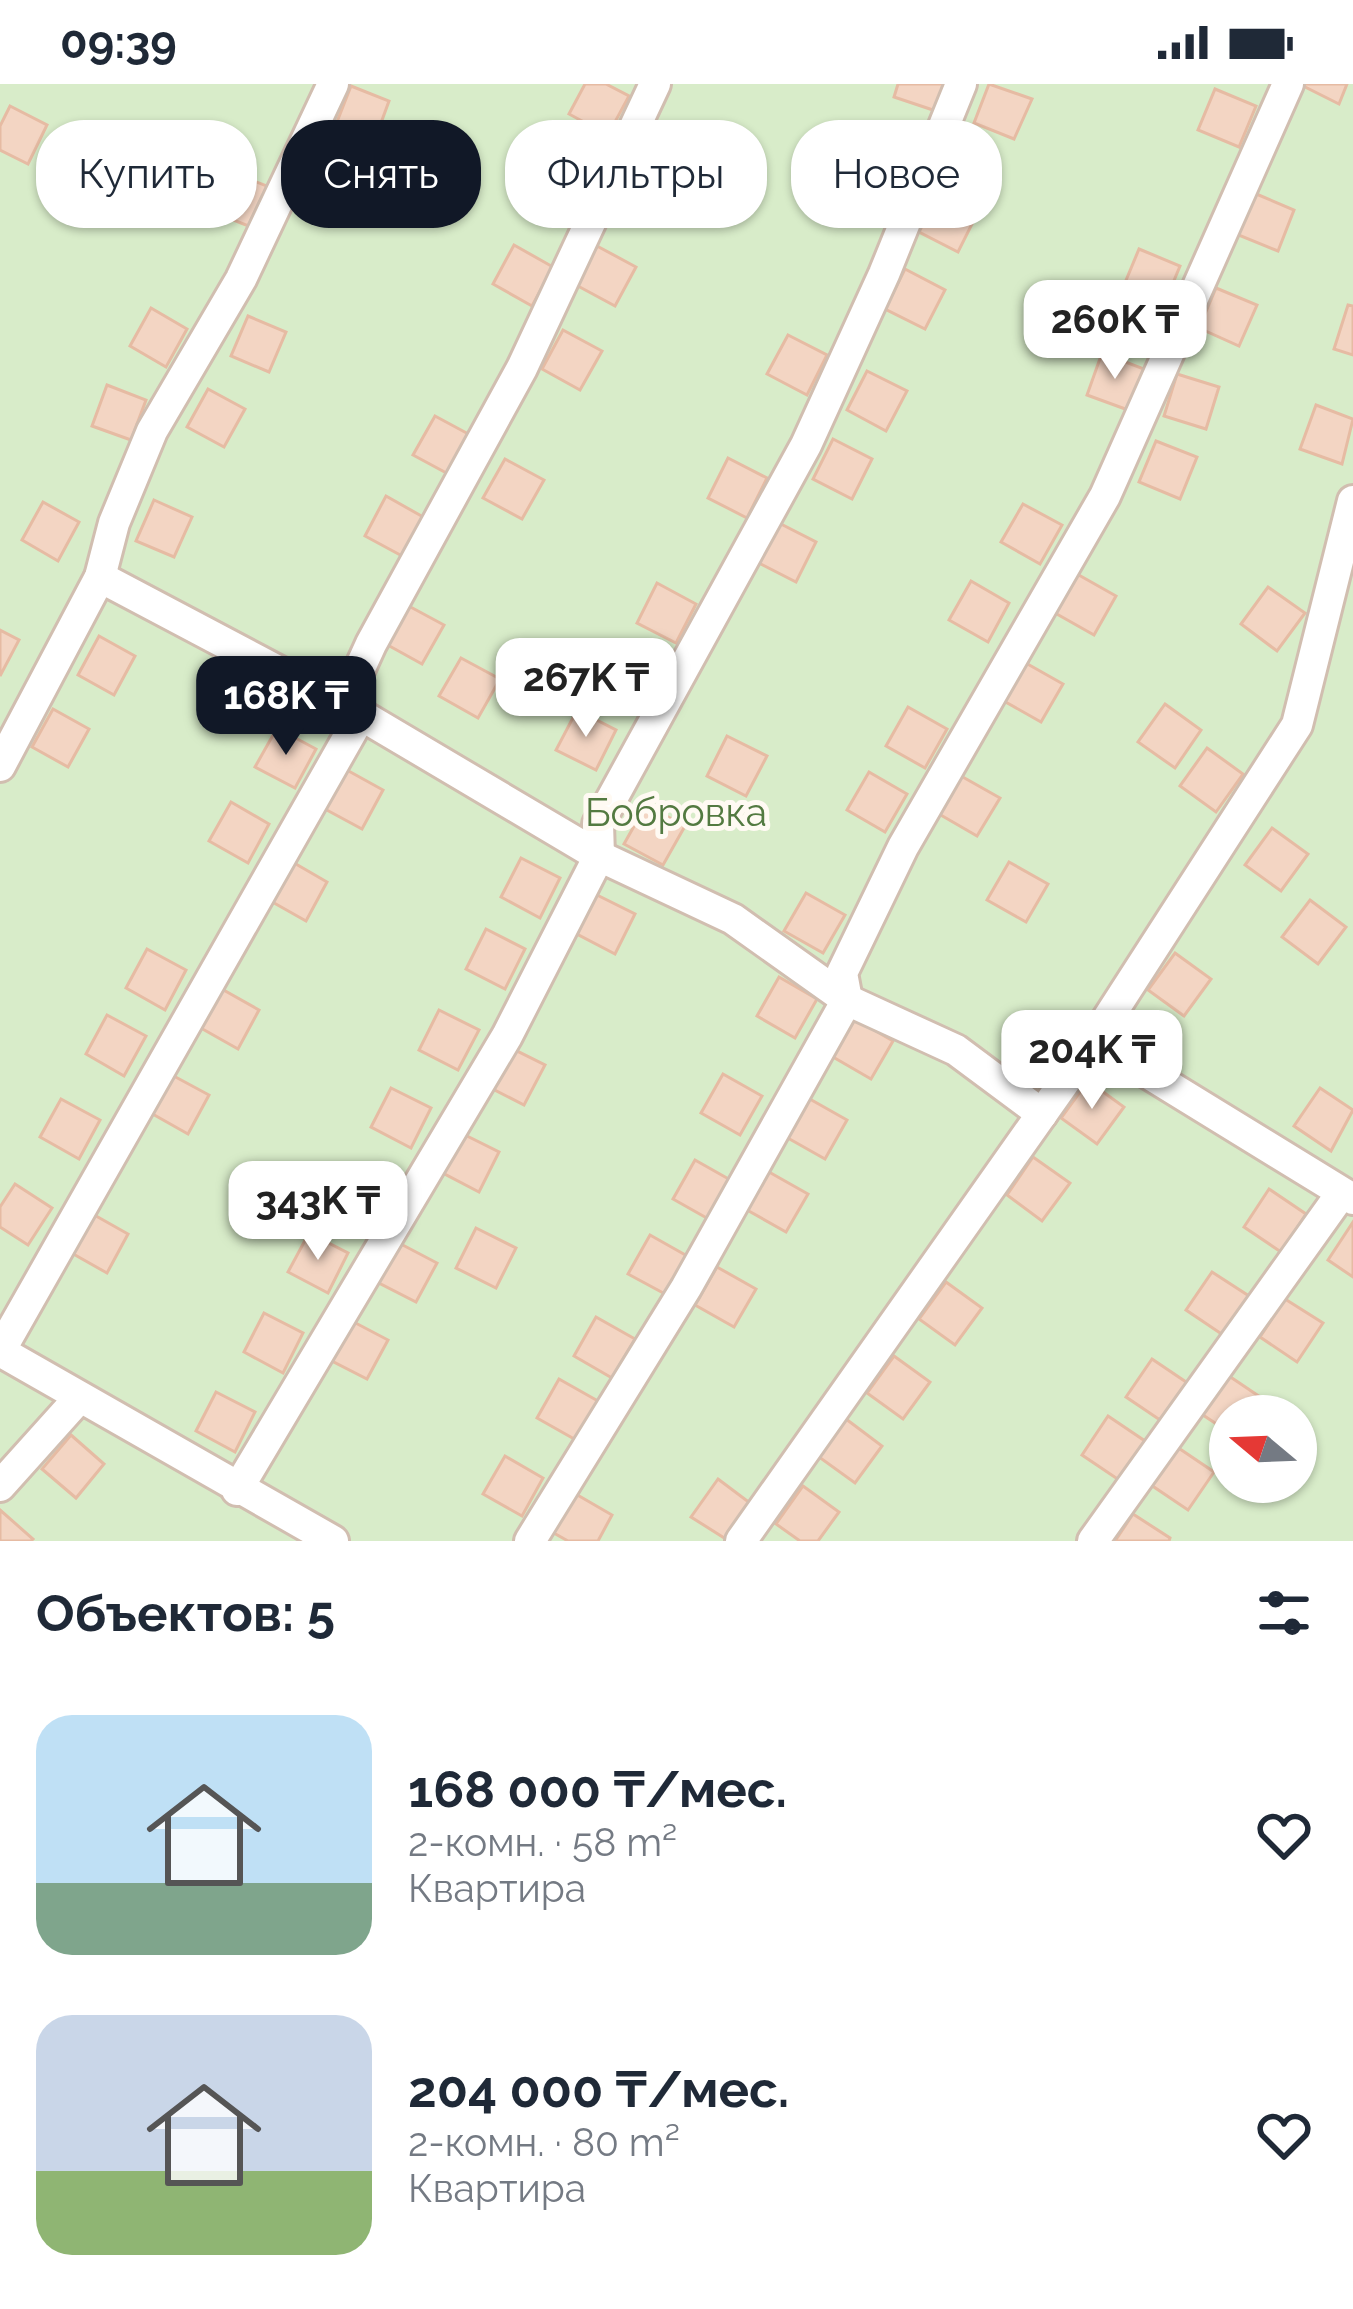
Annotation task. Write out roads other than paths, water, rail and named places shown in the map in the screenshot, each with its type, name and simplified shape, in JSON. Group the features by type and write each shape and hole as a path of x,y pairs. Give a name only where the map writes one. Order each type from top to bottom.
{"street":[{"path":"0,766 100,577 114,523 152,431 242,279 333,84"},
{"path":"361,715 350,690 371,644 522,368 655,84"},
{"path":"237,1490 507,1036 599,856 598,824 806,445 961,84"},
{"path":"530,1541 686,1288 847,1000 842,973 893,866 1056,572 1105,496 1288,84"},
{"path":"741,1541 1094,1040 1297,725 1353,501"},
{"path":"100,577 361,715 599,856 733,919 847,1000 956,1050 1042,1114"},
{"path":"333,1541 0,1351 361,715"},
{"path":"1093,1541 1347,1196 1094,1040"},
{"path":"0,1486 79,1398"}],"park label":[{"name":"Бобровка","path":"676,812"}]}
